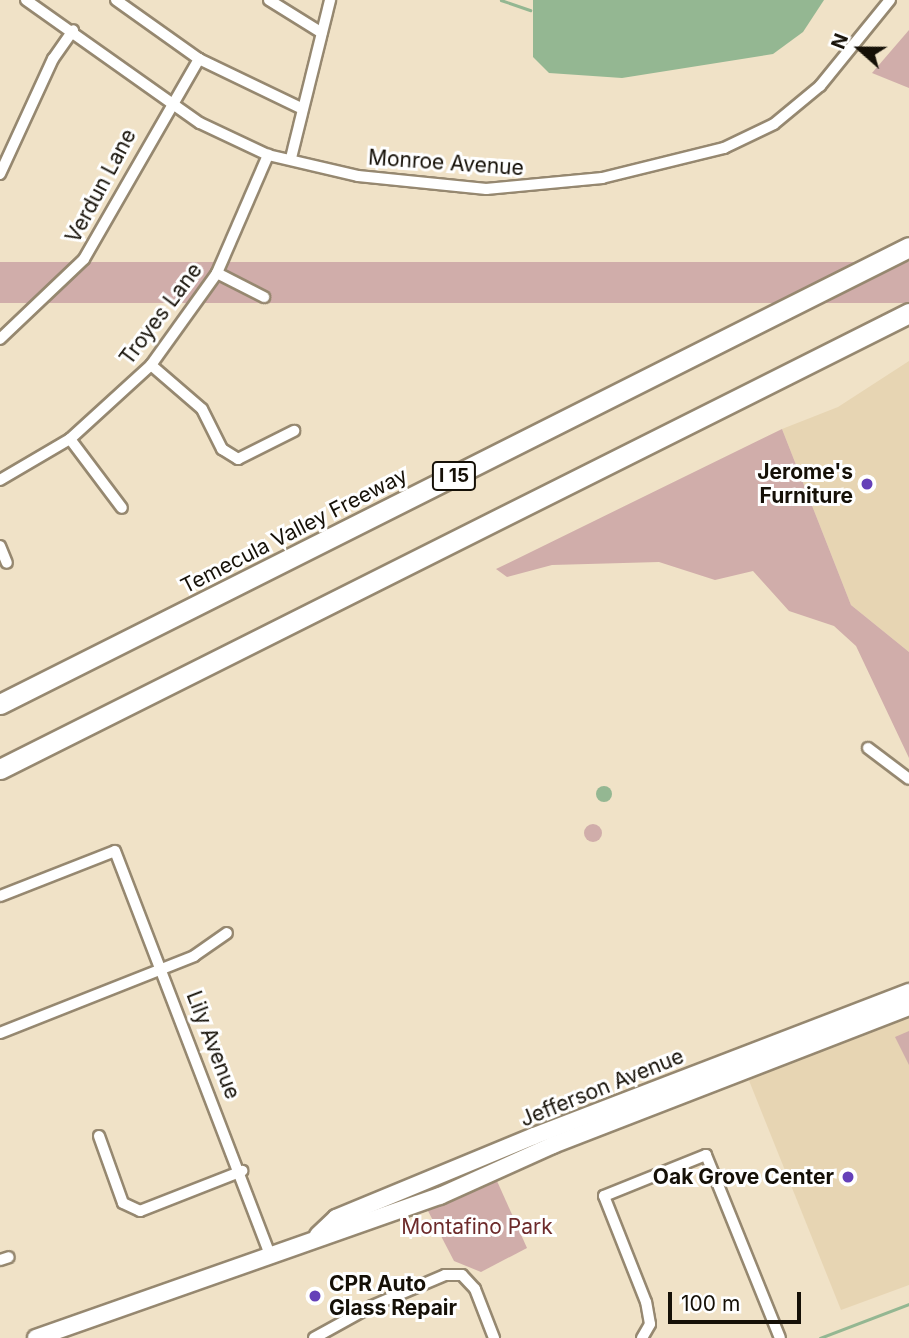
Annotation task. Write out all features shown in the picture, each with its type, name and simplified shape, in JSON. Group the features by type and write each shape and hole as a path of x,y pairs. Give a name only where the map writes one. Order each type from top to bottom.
{"highway":[{"name":"Temecula Valley Freeway","path":"0,704 909,247"},
{"path":"0,769 909,313"}],"main road":[{"name":"Jefferson Avenue","path":"317,1236 336,1218 675,1081 909,992"},
{"name":"Jefferson Avenue","path":"36,1338 317,1236 440,1196 553,1145 909,1007"},
{"path":"553,1145 576,1129 666,1094 675,1081"}],"street":[{"name":"Monroe Avenue","path":"26,0 73,30 169,103 268,155 291,158 358,176 486,189 532,188 670,165 774,124 820,86 890,0"},
{"path":"116,0 199,59 303,109"},
{"path":"269,0 322,33"},
{"path":"291,158 330,0"},
{"path":"0,174 53,59 73,30"},
{"name":"Verdun Lane","path":"0,340 84,259 169,103 199,59"},
{"name":"Troyes Lane","path":"0,480 70,439 150,365 217,273 268,155"},
{"path":"217,273 264,297"},
{"path":"150,365 202,409 222,449 238,459 294,431"},
{"path":"70,439 122,508"},
{"path":"0,546 7,563"},
{"path":"868,748 909,779"},
{"name":"Lily Avenue","path":"0,896 115,851 242,1171 270,1254"},
{"path":"0,1033 163,968 227,933"},
{"path":"99,1136 123,1203 140,1212 242,1171"},
{"path":"642,1338 650,1324 646,1302 604,1196 706,1155 780,1338"},
{"path":"314,1338 445,1276 462,1275 475,1289 494,1338"}],"shaded area":[{"path":"533,0 824,0 803,32 773,54 622,78 549,73 533,57"},
{"path":"909,361 909,652 851,605 782,429 838,407"},
{"path":"601,786 607,786 612,794 610,800 601,802 596,797 596,791"},
{"name":"Oak Grove Center","path":"909,1014 909,1285 841,1310 748,1078"}],"green space":[{"path":"909,30 909,88 872,73"},
{"path":"0,262 909,262 909,303 0,303"},
{"path":"782,429 851,605 909,652 909,758 856,646 834,626 789,611 753,571 715,580 659,562 552,565 507,577 496,569"},
{"path":"593,824 599,827 602,833 599,839 593,842 587,839 584,833 587,827"},
{"path":"909,1031 909,1065 895,1037"},
{"name":"Montafino Park","path":"497,1181 527,1248 481,1272 454,1261 427,1209"}],"waterway":[{"path":"501,0 530,10"},
{"path":"820,1338 909,1304"}],"place":[{"name":"Jerome's Furniture","path":"867,484"},
{"name":"Oak Grove Center","path":"848,1177"},
{"name":"CPR Auto Glass Repair","path":"315,1296"}]}
